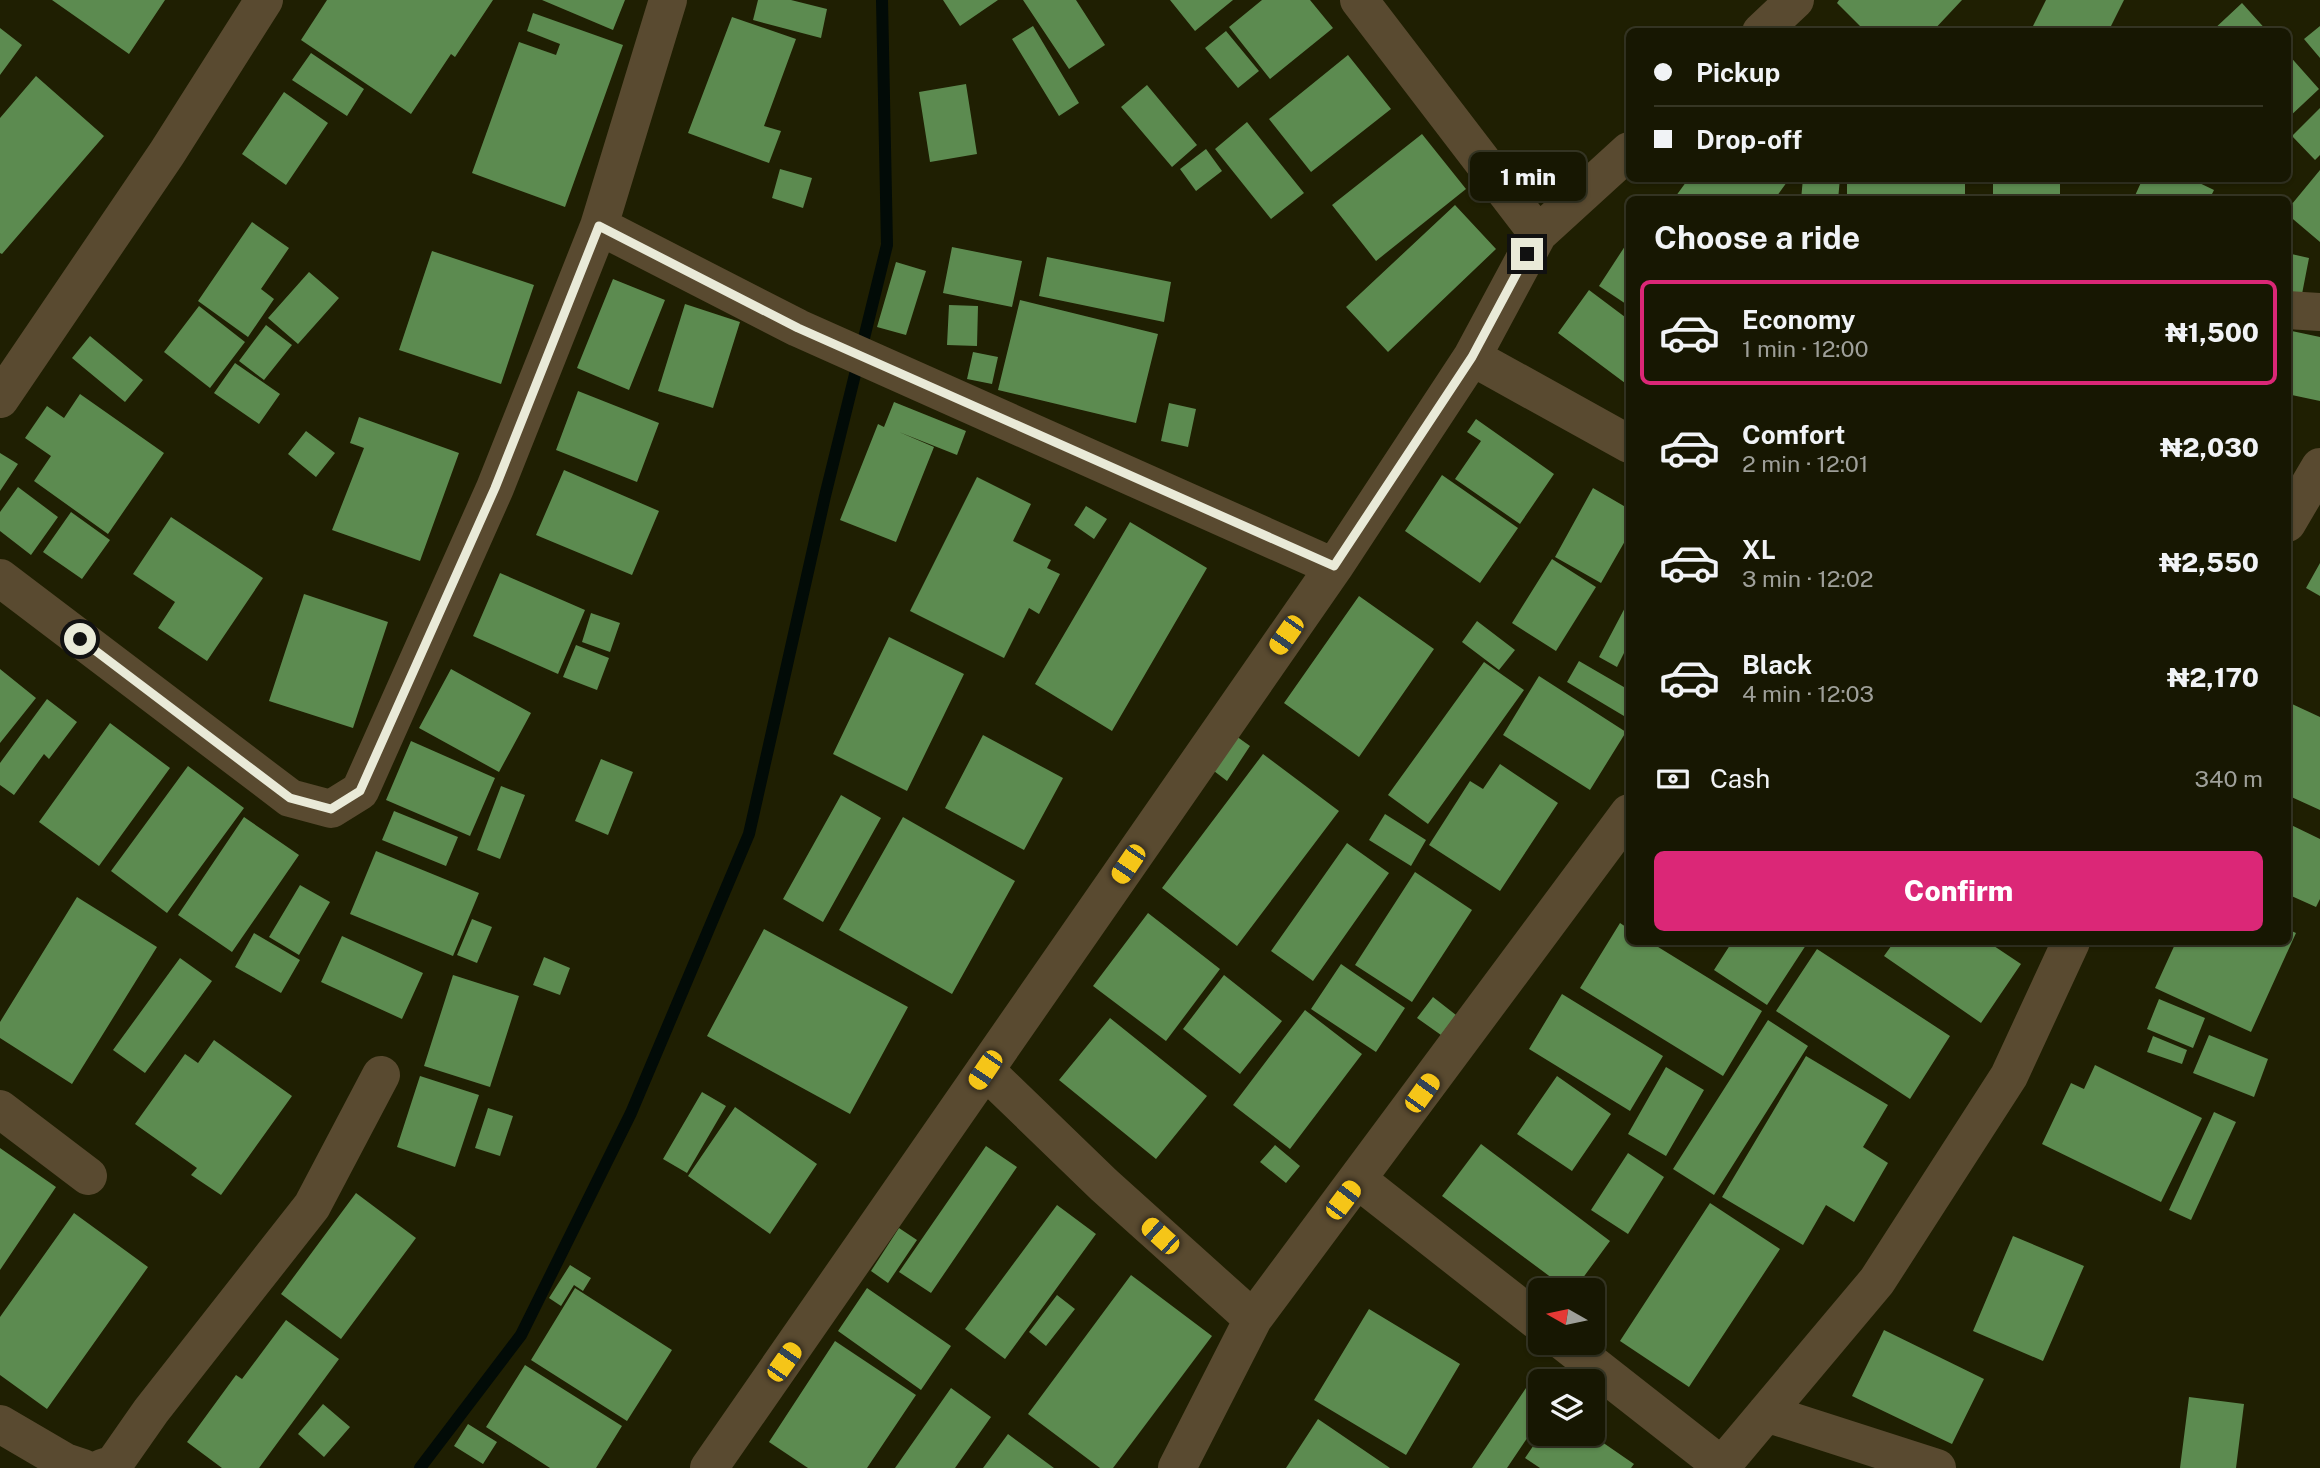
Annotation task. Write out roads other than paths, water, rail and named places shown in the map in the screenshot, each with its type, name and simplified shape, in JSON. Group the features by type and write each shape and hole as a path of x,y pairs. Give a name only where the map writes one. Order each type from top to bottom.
{"street":[{"path":"0,399 167,153 264,0"},
{"path":"0,578 290,798 331,809 360,791 495,488 599,226 668,0"},
{"path":"1359,0 1538,234"},
{"path":"1764,28 1795,0"},
{"path":"709,1468 1334,566 1472,357 1538,234 1626,154"},
{"path":"599,226 868,361 1334,566"},
{"path":"2291,310 2320,312"},
{"path":"1472,357 1626,442"},
{"path":"2291,516 2320,467"},
{"path":"1177,1468 1253,1319 1626,817"},
{"path":"1580,1355 1721,1467 1877,1281 2009,1076 2070,945"},
{"path":"985,1070 1104,1185 1253,1319"},
{"path":"102,1468 114,1464 151,1411 312,1206 381,1075"},
{"path":"0,1109 88,1176"},
{"path":"1358,1180 1528,1314"},
{"path":"1766,1413 1937,1468"},
{"path":"0,1424 65,1462 83,1468"}],"waterway":[{"path":"420,1468 521,1335 631,1113 749,834 825,496 887,245 882,0"}]}
